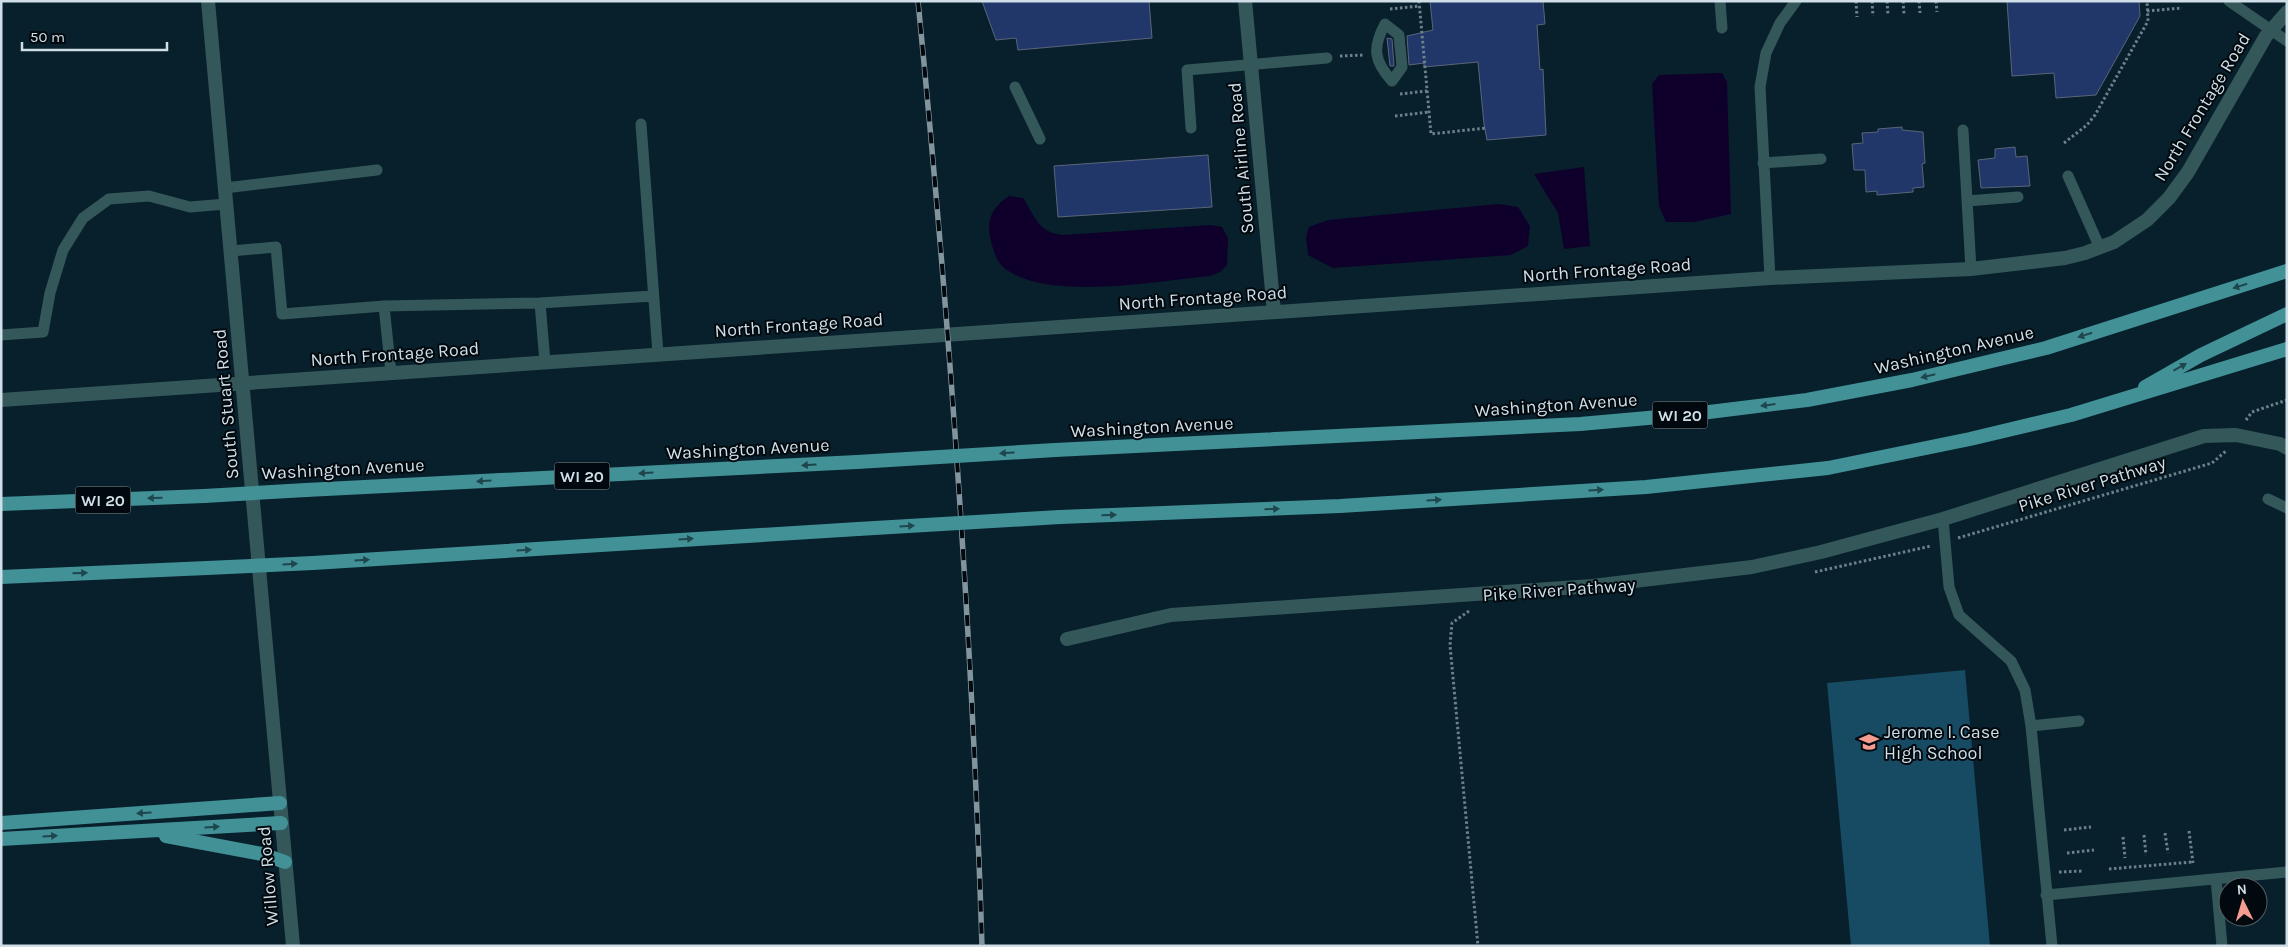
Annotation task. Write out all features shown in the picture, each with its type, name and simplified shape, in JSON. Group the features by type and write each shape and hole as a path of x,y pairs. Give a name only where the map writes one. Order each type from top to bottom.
{"main road":[{"name":"Washington Avenue","path":"1,504 204,496 1580,424 1693,414 1808,400 1912,380 2046,348 2287,271"},
{"path":"2122,399 2201,355 2287,314"},
{"path":"1,579 31,575 313,563 1060,517 1340,506 1646,487 1828,468 1979,437 2071,415 2287,349"},
{"path":"1,823 280,803"},
{"path":"1,839 281,823"},
{"path":"143,831 262,854 285,862"}],"street":[{"name":"South Stuart Road","path":"208,1 280,803"},
{"name":"South Airline Road","path":"1245,1 1274,312"},
{"name":"North Frontage Road","path":"1,400 1770,278 1971,269 2065,258 2100,248 2134,230 2170,198 2188,172 2271,30 2287,12"},
{"path":"1067,639 1171,615 1592,586 1752,567 1821,552 1944,518 2204,436 2236,435 2280,444 2287,448"},
{"name":"Willow Road","path":"280,803 293,946"}],"lane":[{"path":"1720,1 1722,28"},
{"path":"1770,278 1760,87 1766,53 1780,23 1796,1"},
{"path":"2229,1 2287,41"},
{"path":"1191,128 1187,70 1327,58"},
{"path":"1015,87 1040,139"},
{"path":"640,124 658,354"},
{"path":"1963,130 1971,269"},
{"path":"1763,162 1821,159"},
{"path":"225,188 377,170"},
{"path":"2068,176 2100,248"},
{"path":"1,335 43,332 50,293 63,250 83,218 109,199 149,196 190,207 226,204"},
{"path":"1967,201 2018,197"},
{"path":"231,251 276,247 282,314 384,306 540,303 653,296"},
{"path":"540,303 545,362"},
{"path":"384,306 391,373"},
{"path":"2268,499 2287,508"},
{"path":"1944,518 1949,587 1959,615 2011,661 2024,690 2031,726 2052,946"},
{"path":"2031,726 2079,721"},
{"path":"2046,895 2287,872"},
{"path":"2216,878 2222,946"}],"path":[{"path":"1419,1 1431,134 1486,128"},
{"path":"1856,1 1857,17"},
{"path":"1872,1 1873,16"},
{"path":"1887,1 1888,15"},
{"path":"1903,1 1904,14"},
{"path":"1919,1 1920,13"},
{"path":"1936,1 1937,12"},
{"path":"2064,143 2087,125 2095,115 2148,21 2146,1"},
{"path":"1384,10 1419,6"},
{"path":"2147,11 2182,8"},
{"path":"1327,58 1378,53"},
{"path":"1393,95 1427,91"},
{"path":"1395,116 1429,112"},
{"path":"2247,418 2252,412 2287,400"},
{"name":"Pike River Pathway","path":"1961,537 2212,463 2226,451"},
{"path":"1812,572 1932,546"},
{"name":"Pike River Pathway","path":"1470,610 1452,623 1450,645 1478,946"},
{"path":"2064,830 2091,827"},
{"path":"2189,831 2193,869"},
{"path":"2165,833 2168,853"},
{"path":"2144,835 2146,855"},
{"path":"2123,837 2126,858"},
{"path":"2066,853 2094,850"},
{"path":"2109,869 2192,862"},
{"path":"2058,872 2084,871"}],"shaded area":[{"path":"1722,73 1727,82 1731,214 1694,222 1666,222 1659,206 1652,84 1659,75"},
{"path":"1584,167 1590,246 1564,249 1558,213 1534,174"},
{"path":"1009,196 1023,198 1038,223 1055,234 1211,225 1222,227 1228,238 1227,265 1220,272 1210,276 1134,284 1077,287 1050,285 1026,279 1007,270 1000,264 995,255 990,237 989,224 992,213"},
{"path":"1499,204 1518,207 1530,226 1528,246 1511,255 1333,268 1308,255 1306,237 1309,227 1328,220"},
{"path":"1965,670 1990,946 1851,946 1827,683"}],"building":[{"path":"982,1 1149,1 1152,38 1018,50 1016,38 996,40"},
{"path":"1430,1 1543,1 1545,24 1537,25 1540,70 1543,69 1546,135 1487,140 1478,62 1424,67 1424,63 1409,65 1407,36 1433,30"},
{"path":"2007,1 2139,1 2140,16 2096,95 2056,98 2054,73 2012,76"},
{"path":"1387,38 1392,39 1394,66 1390,66"},
{"path":"1902,127 1902,130 1923,132 1925,163 1922,164 1924,187 1913,188 1913,192 1877,195 1877,191 1866,192 1865,170 1854,170 1852,144 1863,143 1862,133 1878,132 1878,129"},
{"path":"2015,147 2016,157 2027,156 2030,186 1981,188 1978,160 1995,158 1995,149"},
{"path":"1208,155 1212,207 1058,217 1054,166"}],"railway":[{"path":"918,1 940,237 966,591 982,946"}],"place":[{"name":"Jerome I. Case High School","path":"1869,742"}]}
